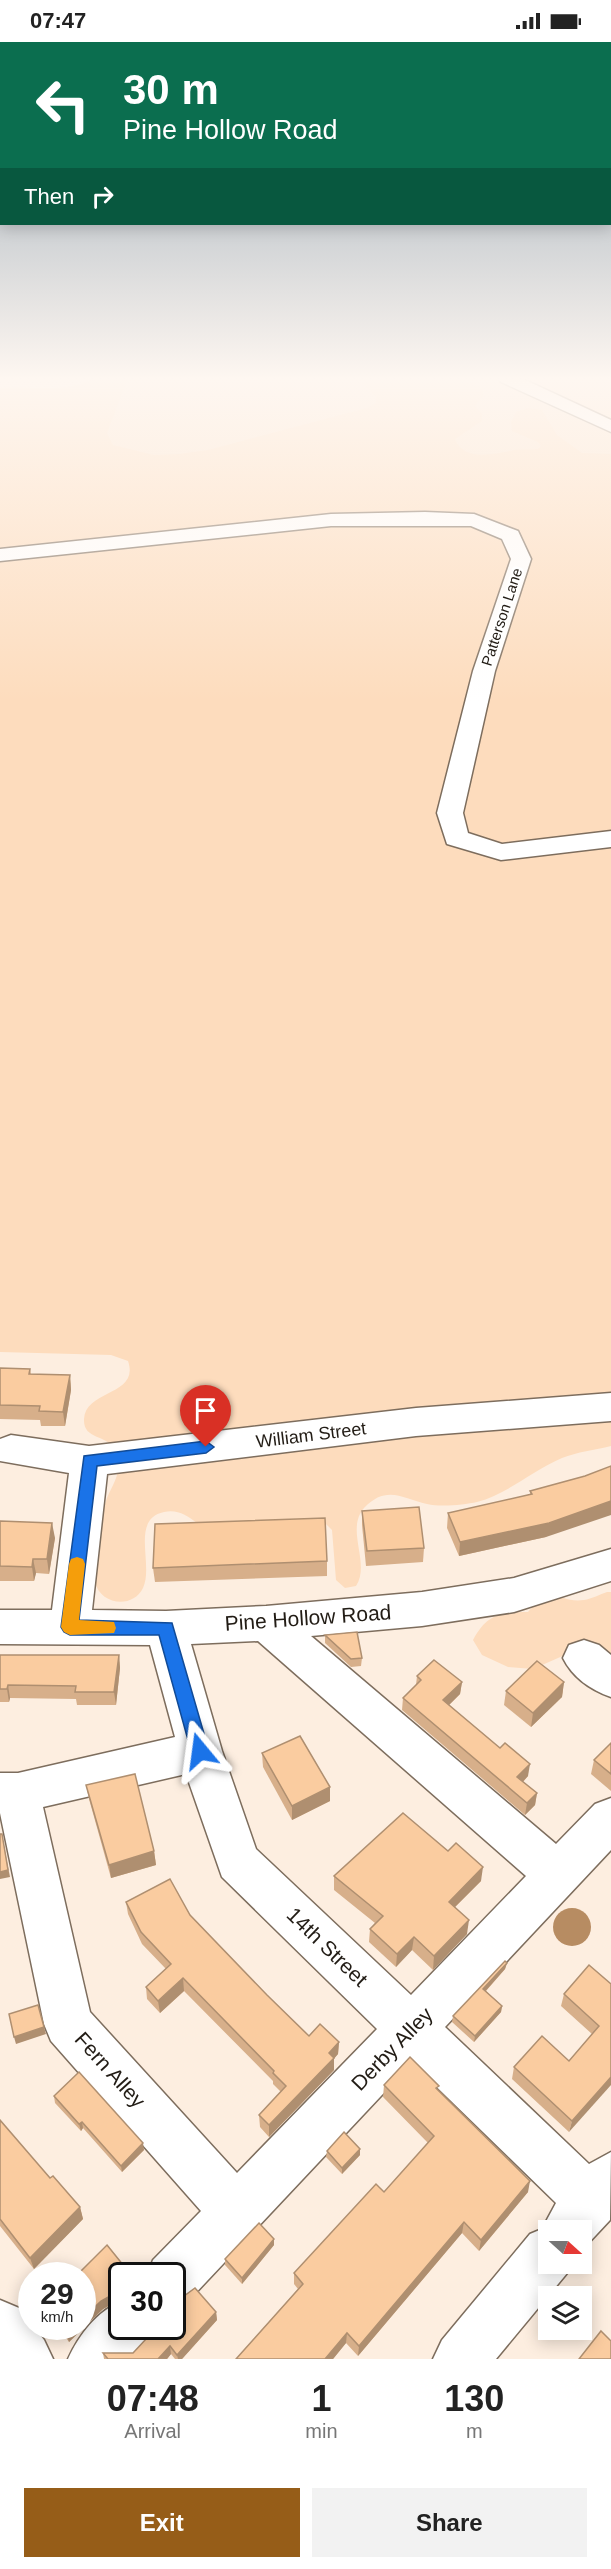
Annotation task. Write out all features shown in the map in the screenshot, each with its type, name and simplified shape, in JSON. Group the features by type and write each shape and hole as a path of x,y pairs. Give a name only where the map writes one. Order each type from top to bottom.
{"street":[{"name":"Patterson Lane","path":"0,555 331,520 425,518 474,520 511,535 521,559 484,671 450,813 456,838 501,852 611,839"},
{"name":"William Street","path":"11,1450 89,1461 416,1422 611,1407"},
{"path":"70,1627 89,1461"},
{"name":"Pine Hollow Road","path":"0,1627 166,1628 266,1623 471,1603 514,1595 611,1565"},
{"path":"266,1623 558,1875"},
{"name":"14th Street","path":"166,1628 200,1751 238,1862 412,2028 590,2204"},
{"path":"9,1793 200,1751"},
{"name":"Fern Alley","path":"9,1793 68,2024 237,2212"},
{"name":"Derby Alley","path":"186,2265 611,1819"},
{"path":"461,2359 538,2266"},
{"path":"0,2327 25,2359"},
{"path":"96,2359 114,2340"}],"shaded area":[{"path":"0,486 611,486 611,1446 562,1458 510,1488 477,1502 432,1505 395,1495 380,1497 372,1501 364,1508 357,1526 360,1577 356,1586 345,1588 336,1580 332,1530 325,1523 197,1523 182,1513 164,1512 154,1516 145,1533 146,1578 143,1588 132,1599 117,1602 103,1596 98,1590 94,1574 98,1530 107,1497 117,1475 116,1455 110,1444 87,1430 84,1419 87,1409 93,1402 120,1387 126,1381 130,1372 128,1361 111,1355 0,1352"},
{"path":"76,486 443,486 52,549"},
{"path":"611,1592 611,1662 574,1651 533,1669 508,1667 482,1655 473,1640 478,1631 495,1616 528,1612 544,1598 556,1596 584,1600"},
{"path":"572,1908 586,1913 591,1927 586,1941 572,1946 558,1941 553,1927 558,1913"}],"building":[{"path":"0,1368 30,1369 29,1374 70,1375 63,1412 39,1411 40,1406 0,1405"},
{"path":"611,1466 611,1501 549,1523 460,1542 448,1513 532,1494 530,1491 585,1476"},
{"path":"419,1507 424,1548 367,1551 362,1511"},
{"path":"325,1518 327,1561 153,1568 155,1524"},
{"path":"0,1521 52,1523 47,1559 33,1559 32,1567 0,1566"},
{"path":"357,1632 362,1658 351,1659 325,1635"},
{"path":"0,1655 119,1655 114,1692 75,1692 76,1686 8,1685 7,1689 0,1689"},
{"path":"434,1660 462,1682 443,1700 500,1748 505,1743 530,1764 517,1777 537,1793 527,1803 403,1698 421,1680 417,1676"},
{"path":"537,1661 564,1682 533,1713 506,1691"},
{"path":"300,1736 330,1787 292,1806 262,1753"},
{"path":"611,1743 611,1774 594,1760"},
{"path":"135,1774 154,1851 109,1865 86,1785"},
{"path":"403,1813 448,1851 456,1843 483,1867 449,1902 469,1920 434,1956 414,1937 397,1954 370,1929 383,1916 334,1876"},
{"path":"0,1834 2,1834 8,1870 0,1872"},
{"path":"170,1879 190,1915 309,2036 320,2024 339,2042 329,2053 334,2058 269,2125 259,2115 286,2086 273,2073 274,2071 183,1978 158,2001 146,1987 171,1964 141,1932 126,1902"},
{"path":"505,1961 507,1963 483,1989 502,2006 475,2036 453,2016"},
{"path":"589,1965 611,1984 611,2077 572,2121 514,2067 542,2036 569,2061 599,2026 564,1994"},
{"path":"38,2005 44,2027 14,2037 9,2014"},
{"path":"410,2057 439,2086 436,2088 530,2181 481,2240 464,2222 359,2346 347,2333 325,2359 236,2359 303,2284 294,2273 376,2184 384,2192 434,2136 384,2085"},
{"path":"79,2072 143,2143 121,2166 82,2122 79,2124 54,2096"},
{"path":"0,2120 50,2178 53,2176 80,2207 30,2258 0,2219"},
{"path":"344,2132 360,2149 342,2168 327,2151"},
{"path":"259,2223 274,2239 242,2278 225,2259"},
{"path":"107,2245 121,2262 108,2262 108,2297 96,2306 96,2262 90,2262"},
{"path":"195,2288 216,2312 177,2355 170,2346 158,2359 108,2359 103,2353 133,2353 145,2340 186,2340 186,2295"},
{"path":"601,2331 611,2341 611,2359 579,2359"}],"slow traffic":[{"path":"77,1564 70,1627 108,1628"}],"route":[{"path":"200,1751 166,1628 70,1627 89,1461 206,1447"}]}
